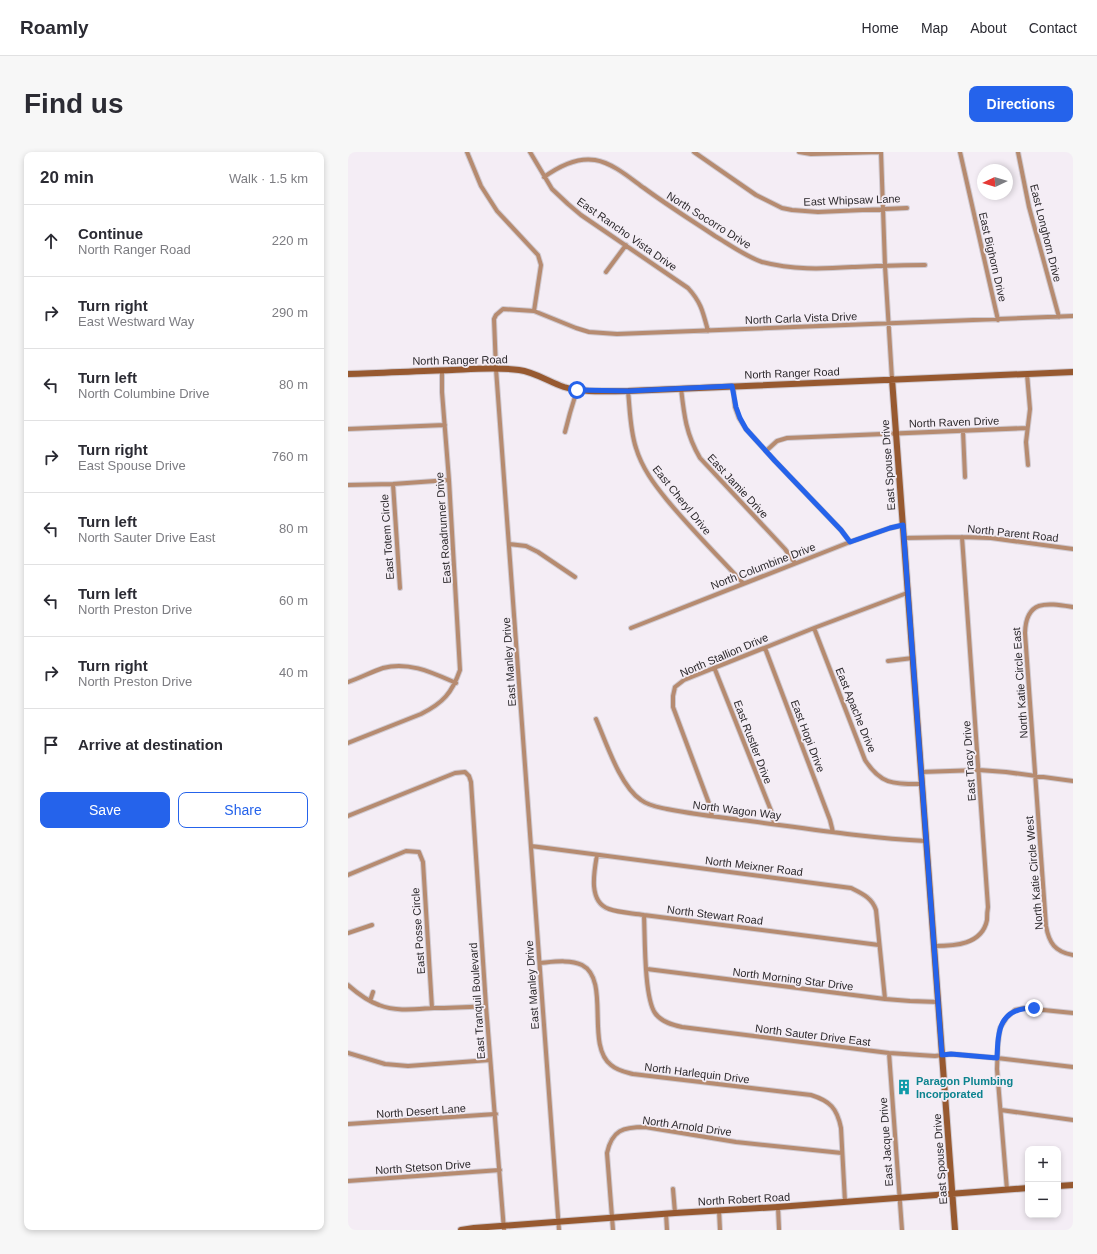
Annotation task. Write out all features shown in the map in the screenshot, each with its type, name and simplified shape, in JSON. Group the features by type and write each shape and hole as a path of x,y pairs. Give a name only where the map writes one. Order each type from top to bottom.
{"street":[{"path":"467,152 481,186 497,211 538,255 541,265 534,311"},
{"name":"East Rancho Vista Drive","path":"530,152 552,189 568,204 688,288 695,296 703,310 708,331"},
{"name":"East Whipsaw Lane","path":"694,152 756,195 782,208 818,212 907,208"},
{"path":"798,152 810,154 881,152"},
{"name":"East Spouse Drive","path":"881,152 888,324 956,1230"},
{"name":"East Bighorn Drive","path":"960,152 998,320"},
{"name":"East Longhorn Drive","path":"1018,152 1028,207 1058,317"},
{"name":"North Socorro Drive","path":"544,177 554,170 580,160 594,160 607,164 623,173 680,214 740,252 761,261 784,267 813,269 925,265"},
{"path":"606,272 626,245"},
{"name":"East Manley Drive","path":"534,311 503,309 494,319 496,369 559,1230"},
{"name":"North Carla Vista Drive","path":"534,311 576,328 598,333 617,334 1073,316"},
{"name":"North Ranger Road","path":"348,374 442,370 520,370 577,390 628,391 1073,372"},
{"name":"East Roadrunner Drive","path":"442,370 460,655 460,670 456,683"},
{"path":"1027,374 1030,409 1026,442 1028,465"},
{"path":"732,386 736,407 746,429 841,530 850,542"},
{"name":"East Jamie Drive","path":"681,388 686,426 693,446 700,458 785,550 795,563"},
{"path":"565,432 577,390"},
{"name":"East Cheryl Drive","path":"628,391 632,431 636,448 641,463 650,479 686,523 743,583"},
{"path":"348,429 445,425"},
{"name":"North Raven Drive","path":"766,451 777,441 786,438 1027,428"},
{"path":"963,431 965,477"},
{"path":"348,485 393,484 449,480"},
{"name":"East Totem Circle","path":"393,484 400,588"},
{"name":"North Columbine Drive","path":"631,628 850,542 903,525"},
{"name":"East Tracy Drive","path":"934,946 956,946 976,938 983,930 987,921 988,908 962,537"},
{"name":"North Parent Road","path":"904,538 991,538 1073,549"},
{"path":"509,544 526,546 538,552 575,577"},
{"name":"North Stallion Drive","path":"712,816 710,806 673,707 675,687 684,680 714,667 907,593"},
{"name":"North Katie Circle East","path":"1035,776 1025,633 1026,618 1036,608 1044,605 1055,604 1073,607"},
{"name":"East Apache Drive","path":"814,628 865,760 871,769 877,776 889,782 922,784"},
{"name":"East Hopi Drive","path":"765,648 830,820 833,832"},
{"path":"888,660 913,658"},
{"path":"348,682 383,668 397,666 416,667 456,683 449,695 432,709 348,743"},
{"name":"East Rustler Drive","path":"714,667 772,813 774,824"},
{"name":"North Wagon Way","path":"596,719 621,775 634,794 652,806 680,812 833,832 926,841"},
{"path":"921,772 979,770 1073,781"},
{"name":"East Tranquil Boulevard","path":"348,816 455,773 465,772 469,776 471,782 486,1006 496,1114 504,1228"},
{"name":"North Katie Circle West","path":"1035,776 1046,926 1048,935 1056,948 1062,953 1073,955"},
{"name":"North Meixner Road","path":"531,846 852,888 867,896 873,903 876,910 885,999"},
{"name":"East Posse Circle","path":"348,875 406,851 419,852 423,862 432,1008"},
{"name":"North Stewart Road","path":"597,855 594,887 600,902 608,909 644,915 879,945"},
{"name":"North Sauter Drive East","path":"644,915 647,969 651,1004 655,1014 671,1025 889,1053 935,1056 951,1054 1073,1067"},
{"path":"348,933 372,925"},
{"name":"North Harlequin Drive","path":"540,963 570,962 583,966 591,973 596,987 599,1042 602,1054 609,1064 618,1070 634,1074 811,1095 822,1099 833,1107 838,1116 841,1128 845,1202"},
{"name":"North Morning Star Drive","path":"647,969 910,1002 938,1002"},
{"path":"348,986 379,1005 398,1009 405,1010 486,1006"},
{"path":"370,1000 373,992"},
{"path":"1007,1190 998,1088 997,1058 1000,1028 1007,1017 1015,1010 1024,1008 1073,1013"},
{"path":"348,1053 385,1064 408,1066 490,1060"},
{"name":"East Jacque Drive","path":"889,1053 902,1230"},
{"path":"1001,1110 1073,1120"},
{"name":"North Desert Lane","path":"348,1124 496,1114"},
{"name":"North Arnold Drive","path":"613,1230 607,1153 610,1141 615,1134 624,1129 645,1127 736,1142 842,1153"},
{"name":"North Stetson Drive","path":"348,1181 500,1170"},
{"path":"1061,1186 1073,1185"},
{"name":"North Robert Road","path":"461,1230 504,1228 676,1212 778,1207 1025,1188"},
{"path":"673,1190 676,1212"},
{"path":"778,1207 778,1228"},
{"path":"719,1210 720,1230"},
{"path":"666,1213 667,1230"}],"place":[{"name":"Paragon Plumbing Incorporated","path":"904,1087"}],"route":[{"path":"577,390 628,391 732,386 736,407 746,429 841,530 850,542 903,525 942,1055 951,1054 997,1058 1000,1028 1007,1017 1015,1010 1034,1008"}]}
